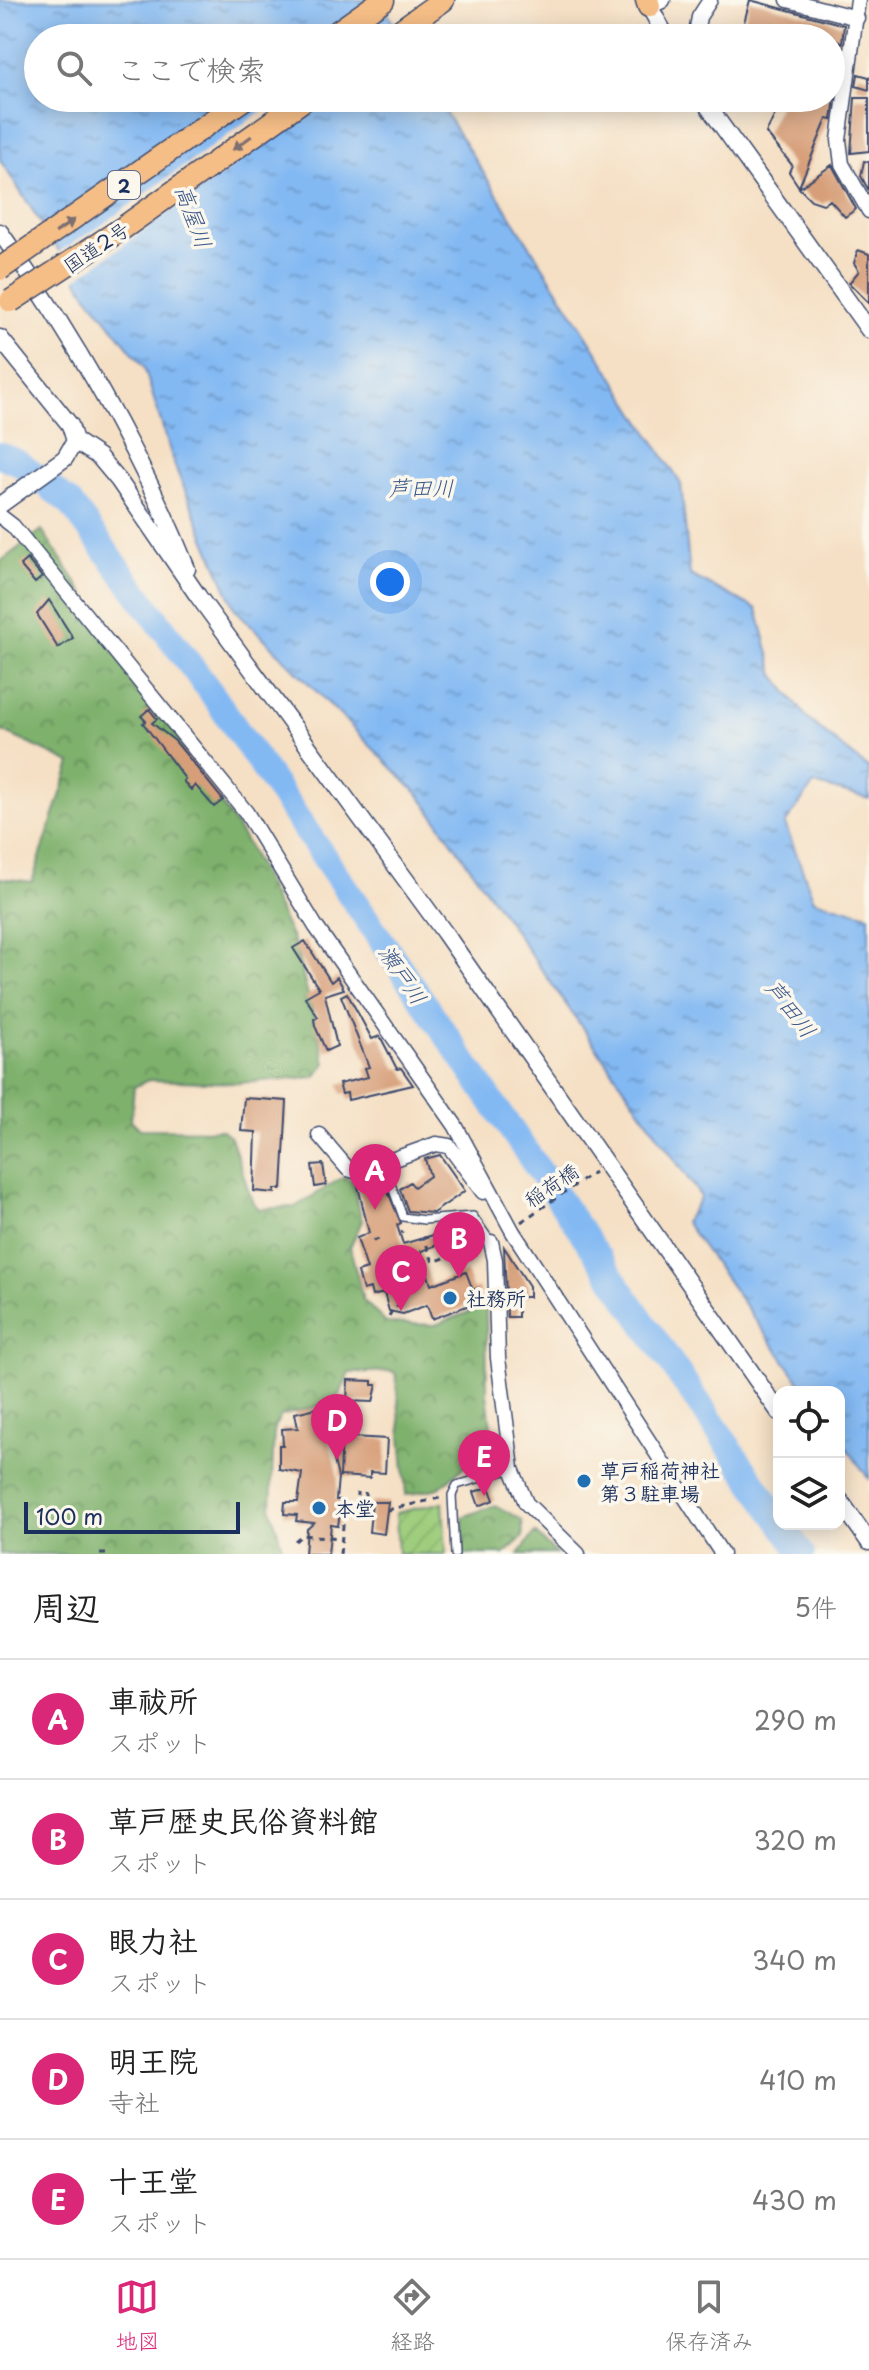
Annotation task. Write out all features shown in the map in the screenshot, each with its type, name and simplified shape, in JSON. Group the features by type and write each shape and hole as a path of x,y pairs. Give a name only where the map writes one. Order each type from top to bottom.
{"highway":[{"path":"349,24 383,0"},
{"path":"410,24 443,0"},
{"name":"国道2号","path":"0,269 225,112"},
{"name":"国道2号","path":"5,304 123,228 286,112"}],"street":[{"path":"698,24 710,0"},
{"path":"788,0 857,18"},
{"path":"845,99 858,0"},
{"path":"651,2 661,24"},
{"path":"712,112 869,330"},
{"path":"843,112 839,140 842,164 869,211"},
{"path":"0,232 56,312 117,416 198,596"},
{"path":"0,338 70,425 75,441 99,457 129,496 198,596 444,932 773,1403"},
{"path":"0,505 65,458 75,441"},
{"path":"129,496 148,507 160,507"},
{"path":"0,516 13,526 246,812 316,927 455,1125 498,1205 722,1554"},
{"path":"319,1135 348,1169 358,1172 436,1144 449,1146 487,1198 498,1205"},
{"path":"491,1242 495,1260 498,1358 512,1469 526,1503 578,1554"},
{"path":"845,1508 869,1542"}],"lane":[{"path":"384,1165 403,1217 424,1220 473,1216 491,1242"},
{"path":"455,1554 452,1495 457,1485 469,1479 512,1469"}],"path":[{"name":"稲荷橋","path":"515,1226 601,1168"},
{"path":"463,1252 454,1232 424,1238 433,1262 463,1252 491,1242"},
{"path":"373,1241 382,1238"},
{"path":"389,1316 394,1307 403,1304"},
{"path":"357,1492 357,1509"},
{"path":"364,1509 365,1492"},
{"path":"387,1510 452,1495"},
{"path":"332,1553 340,1554 345,1508 371,1510"},
{"path":"297,1539 342,1538"},
{"path":"100,1554 111,1554"}],"green space":[{"path":"42,530 248,845 294,943 326,1063 315,1077 237,1083 148,1080 134,1087 131,1120 140,1129 222,1130 231,1137 252,1201 259,1209 295,1207 343,1177 352,1180 362,1221 350,1247 363,1300 386,1323 435,1325 486,1306 487,1394 493,1442 439,1488 406,1495 396,1374 392,1371 349,1373 340,1395 332,1402 281,1416 274,1427 271,1508 284,1554 0,1554 0,878 32,882 71,763 0,730 0,562"},
{"path":"443,1502 446,1554 398,1554 396,1513"},
{"path":"495,1505 522,1520 523,1537 504,1554 463,1554 463,1517"},
{"path":"535,1533 556,1554 519,1554"}],"water":[{"name":"芦田川","path":"0,0 380,0 394,24 24,24 24,112 445,112 681,484 690,575 757,609 775,676 809,720 869,769 869,799 814,784 785,824 814,900 869,915 869,1479 845,1445 845,1386 803,1386 685,1222 701,1197 420,796 235,609 174,464 144,367 88,296 0,160"}],"pier":[{"path":"260,112 310,112 73,281 56,254"}],"building":[{"path":"750,0 840,24 744,24"},
{"path":"858,74 869,77 869,90 856,86"},
{"path":"855,98 869,98 869,151 851,153"},
{"path":"776,112 833,112 832,120 827,119 799,187 789,172 792,165 766,133"},
{"path":"864,161 869,162 869,191 861,176"},
{"path":"832,165 856,209 845,217 830,200 823,204 811,200 799,188"},
{"path":"858,250 869,254 869,303 849,283 859,271 854,263"},
{"path":"27,559 42,577 35,583 20,565"},
{"path":"49,600 73,638 58,648 37,614"},
{"path":"149,709 157,719 152,723 175,741 223,800 214,807 195,785 191,790 183,781 185,779 143,723 146,721 141,716"},
{"path":"305,941 331,982 337,977 344,989 325,995 337,1046 326,1051 315,1026 314,1019 318,1017 305,997 319,989 293,948"},
{"path":"347,993 372,1039 380,1036 397,1069 401,1068 413,1085 348,1100 347,1093 342,1094 339,1084 368,1077 365,1068 369,1067 341,996"},
{"path":"244,1098 287,1101 282,1189 275,1189 275,1193 254,1191 256,1132 241,1131"},
{"path":"440,1155 465,1191 433,1213 408,1211 400,1189 410,1182 414,1187 430,1176 425,1159"},
{"path":"323,1164 326,1185 315,1187 312,1165"},
{"path":"381,1175 401,1223 397,1225 403,1244 450,1230 453,1239 421,1251 431,1285 466,1272 473,1290 478,1288 483,1300 432,1319 427,1305 403,1314 389,1311 384,1293 372,1296 370,1288 363,1290 358,1272 367,1269 357,1238 369,1233 357,1182"},
{"path":"504,1247 529,1286 529,1297 518,1297 518,1317 507,1317"},
{"path":"348,1380 372,1381 372,1385 377,1385 373,1402 347,1401"},
{"path":"321,1407 338,1477 336,1500 342,1500 338,1526 331,1525 328,1554 305,1554 307,1529 314,1523 296,1521 297,1515 284,1514 285,1502 298,1502 302,1473 279,1469 279,1445 283,1445 282,1429 298,1428 295,1413"},
{"path":"343,1411 352,1411 352,1437 387,1439 385,1473 370,1472 370,1478 340,1476"},
{"path":"489,1487 494,1500 479,1506 474,1492"},
{"path":"372,1502 388,1502 384,1534 369,1532"}],"waterway":[{"name":"瀬戸川","path":"0,455 19,463 70,503 215,698 773,1511"},
{"name":"瀬戸川","path":"786,1530 802,1554"}],"place":[{"name":"車祓所","path":"375,1210"},
{"name":"草戸歴史民俗資料館","path":"459,1278"},
{"name":"社務所","path":"450,1298"},
{"name":"眼力社","path":"401,1311"},
{"name":"明王院","path":"337,1460"},
{"name":"草戸稲荷神社 第３駐車場","path":"584,1481"},
{"name":"十王堂","path":"484,1496"},
{"name":"本堂","path":"319,1508"}],"water label":[{"name":"高屋川","path":"195,216"}]}
